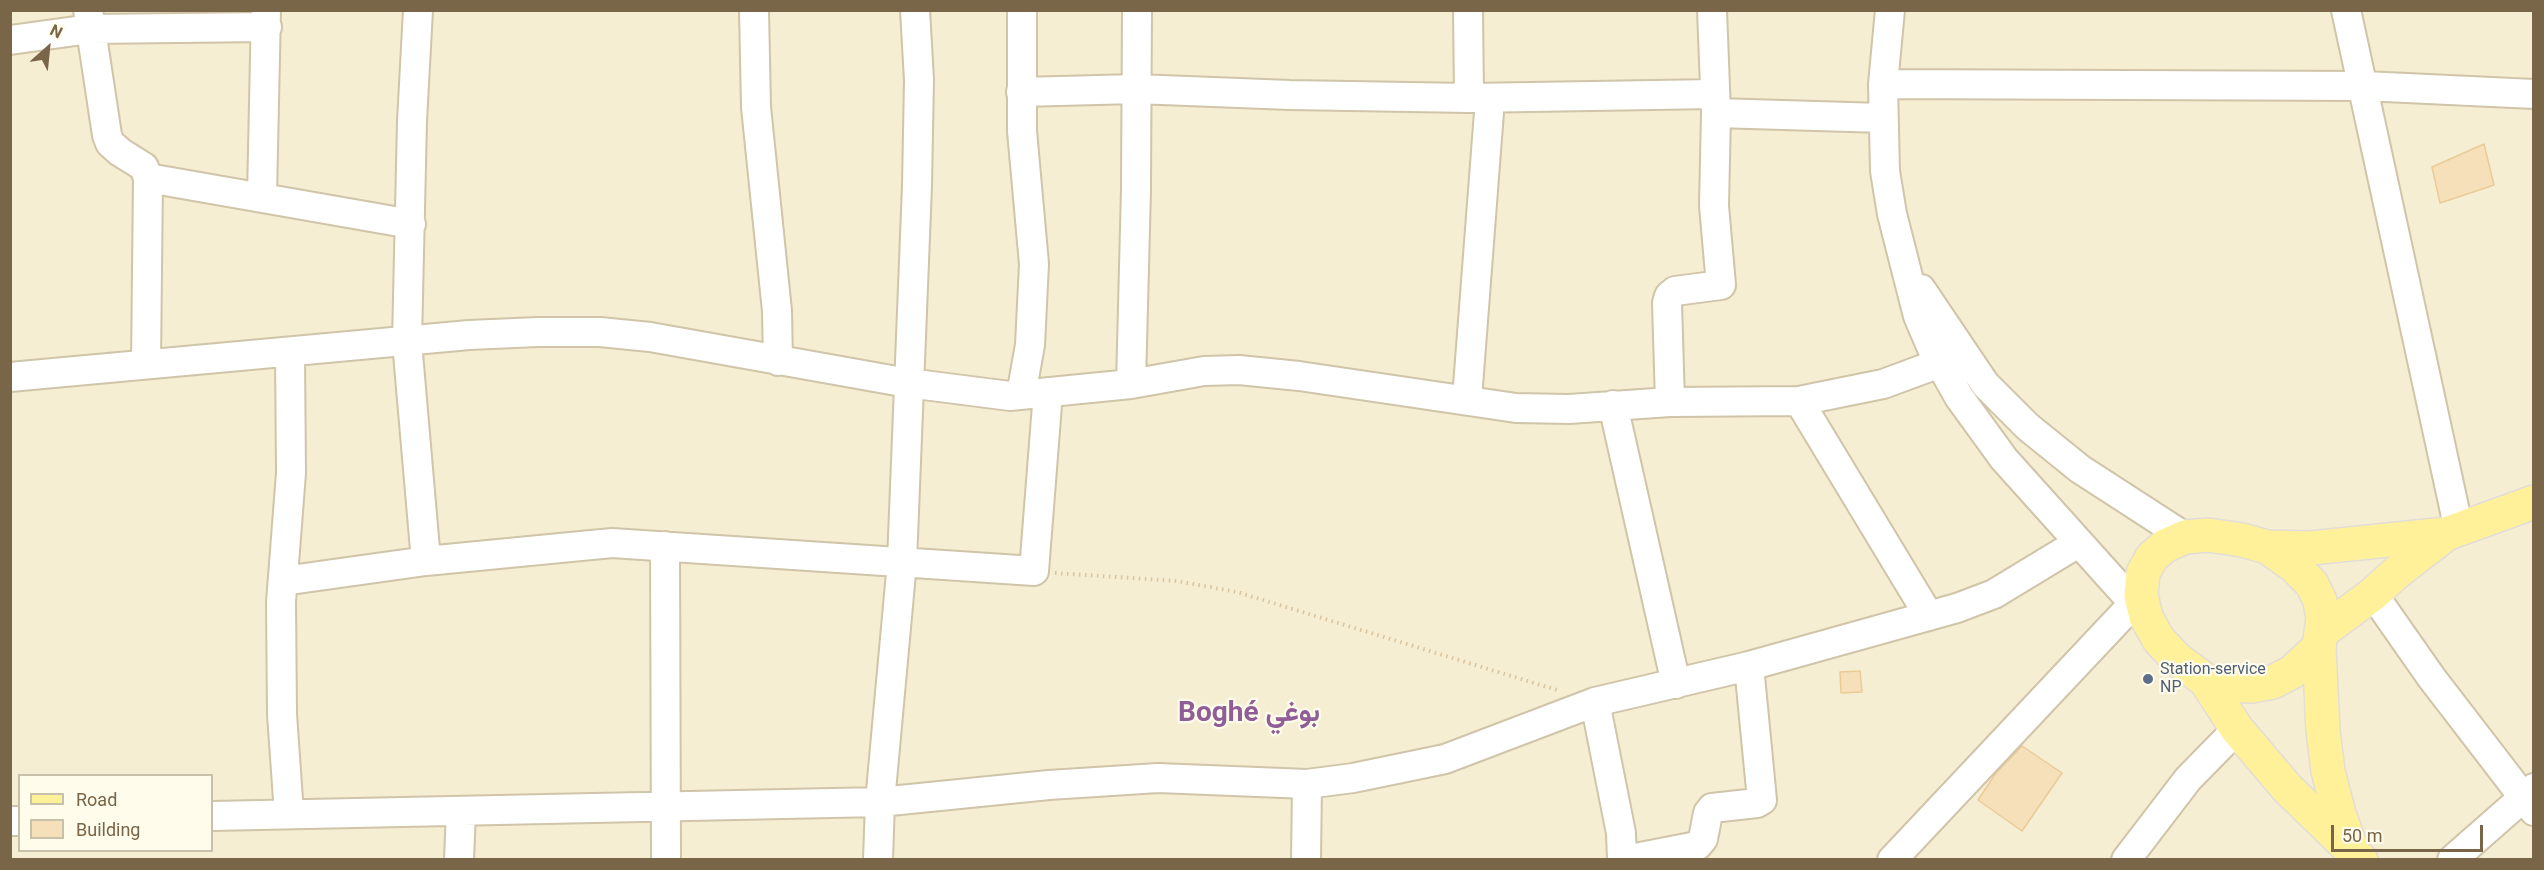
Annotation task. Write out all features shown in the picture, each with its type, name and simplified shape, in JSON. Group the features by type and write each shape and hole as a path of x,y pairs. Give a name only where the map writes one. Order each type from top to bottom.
{"main road":[{"path":"2357,856 2287,788 2237,729 2205,680 2176,659 2159,640 2140,610 2144,573 2152,557 2165,546 2185,537 2208,535 2242,540 2267,547 2311,548 2453,532 2534,502"},
{"path":"2205,680 2227,685 2252,686 2273,682 2307,660 2321,639 2396,573 2453,532"},
{"path":"2267,547 2294,566 2312,584 2320,601 2324,618 2321,639 2323,731 2328,771 2339,814 2357,856"}],"street":[{"path":"418,10 412,121 407,342 426,561"},
{"path":"753,10 756,107 777,311 778,361"},
{"path":"878,860 880,802 902,562 918,186 919,80 915,10"},
{"path":"283,581 426,561 612,543 1034,571 1035,394 1032,322 1034,264 1023,141 1022,10"},
{"path":"1131,384 1136,189 1137,10"},
{"path":"1467,399 1479,98 1468,10"},
{"path":"1670,402 1667,303 1669,296 1675,291 1721,285 1714,206 1715,104 1712,10"},
{"path":"1890,10 1883,84 1885,171 1892,214 1918,316 1959,397 2004,459 2140,610 1892,860"},
{"path":"2346,10 2364,86 2453,532"},
{"path":"10,40 89,20 267,19 262,196"},
{"path":"89,20 110,143 144,167 148,177 146,364"},
{"path":"1883,84 2364,86 2534,94"},
{"path":"1021,92 1136,89 1290,95 1715,104 1883,118"},
{"path":"148,177 411,224"},
{"path":"1905,265 1985,384 2028,427 2080,469 2185,537"},
{"path":"10,377 469,335 600,332 650,337 908,383 1010,396 1131,384 1204,371 1239,370 1467,399 1516,408 1569,409 1670,402 1799,401 1882,384 1940,363"},
{"path":"289,814 282,714 283,581 291,473 290,352"},
{"path":"1799,401 1929,616"},
{"path":"1613,405 1676,684"},
{"path":"213,816 880,802 1050,785 1158,778 1307,784 1353,778 1445,759 1595,702 1749,666 1929,616 1994,594 2078,543"},
{"path":"665,546 666,860"},
{"path":"2373,594 2431,677 2530,799 2452,860"},
{"path":"1595,702 1624,860 1696,846 1703,839 1708,813 1712,808 1757,803 1762,800 1749,666"},
{"path":"2126,860 2188,779 2237,729"},
{"path":"1306,860 1307,784"},
{"path":"459,860 461,811"}],"path":[{"path":"1034,571 1177,581 1237,592 1595,702"}],"shaded area":[{"name":"Boghé بوغي","path":"10,11 2533,11 2533,859 11,859"}],"building":[{"path":"2484,144 2494,185 2440,203 2432,167"},
{"path":"1860,671 1862,692 1841,693 1840,672"},
{"path":"2022,746 2062,773 2022,831 1978,800 1996,773"}],"place":[{"name":"Station-service NP","path":"2148,679"}],"district":[{"name":"Boghé بوغي","path":"1249,714"}]}
